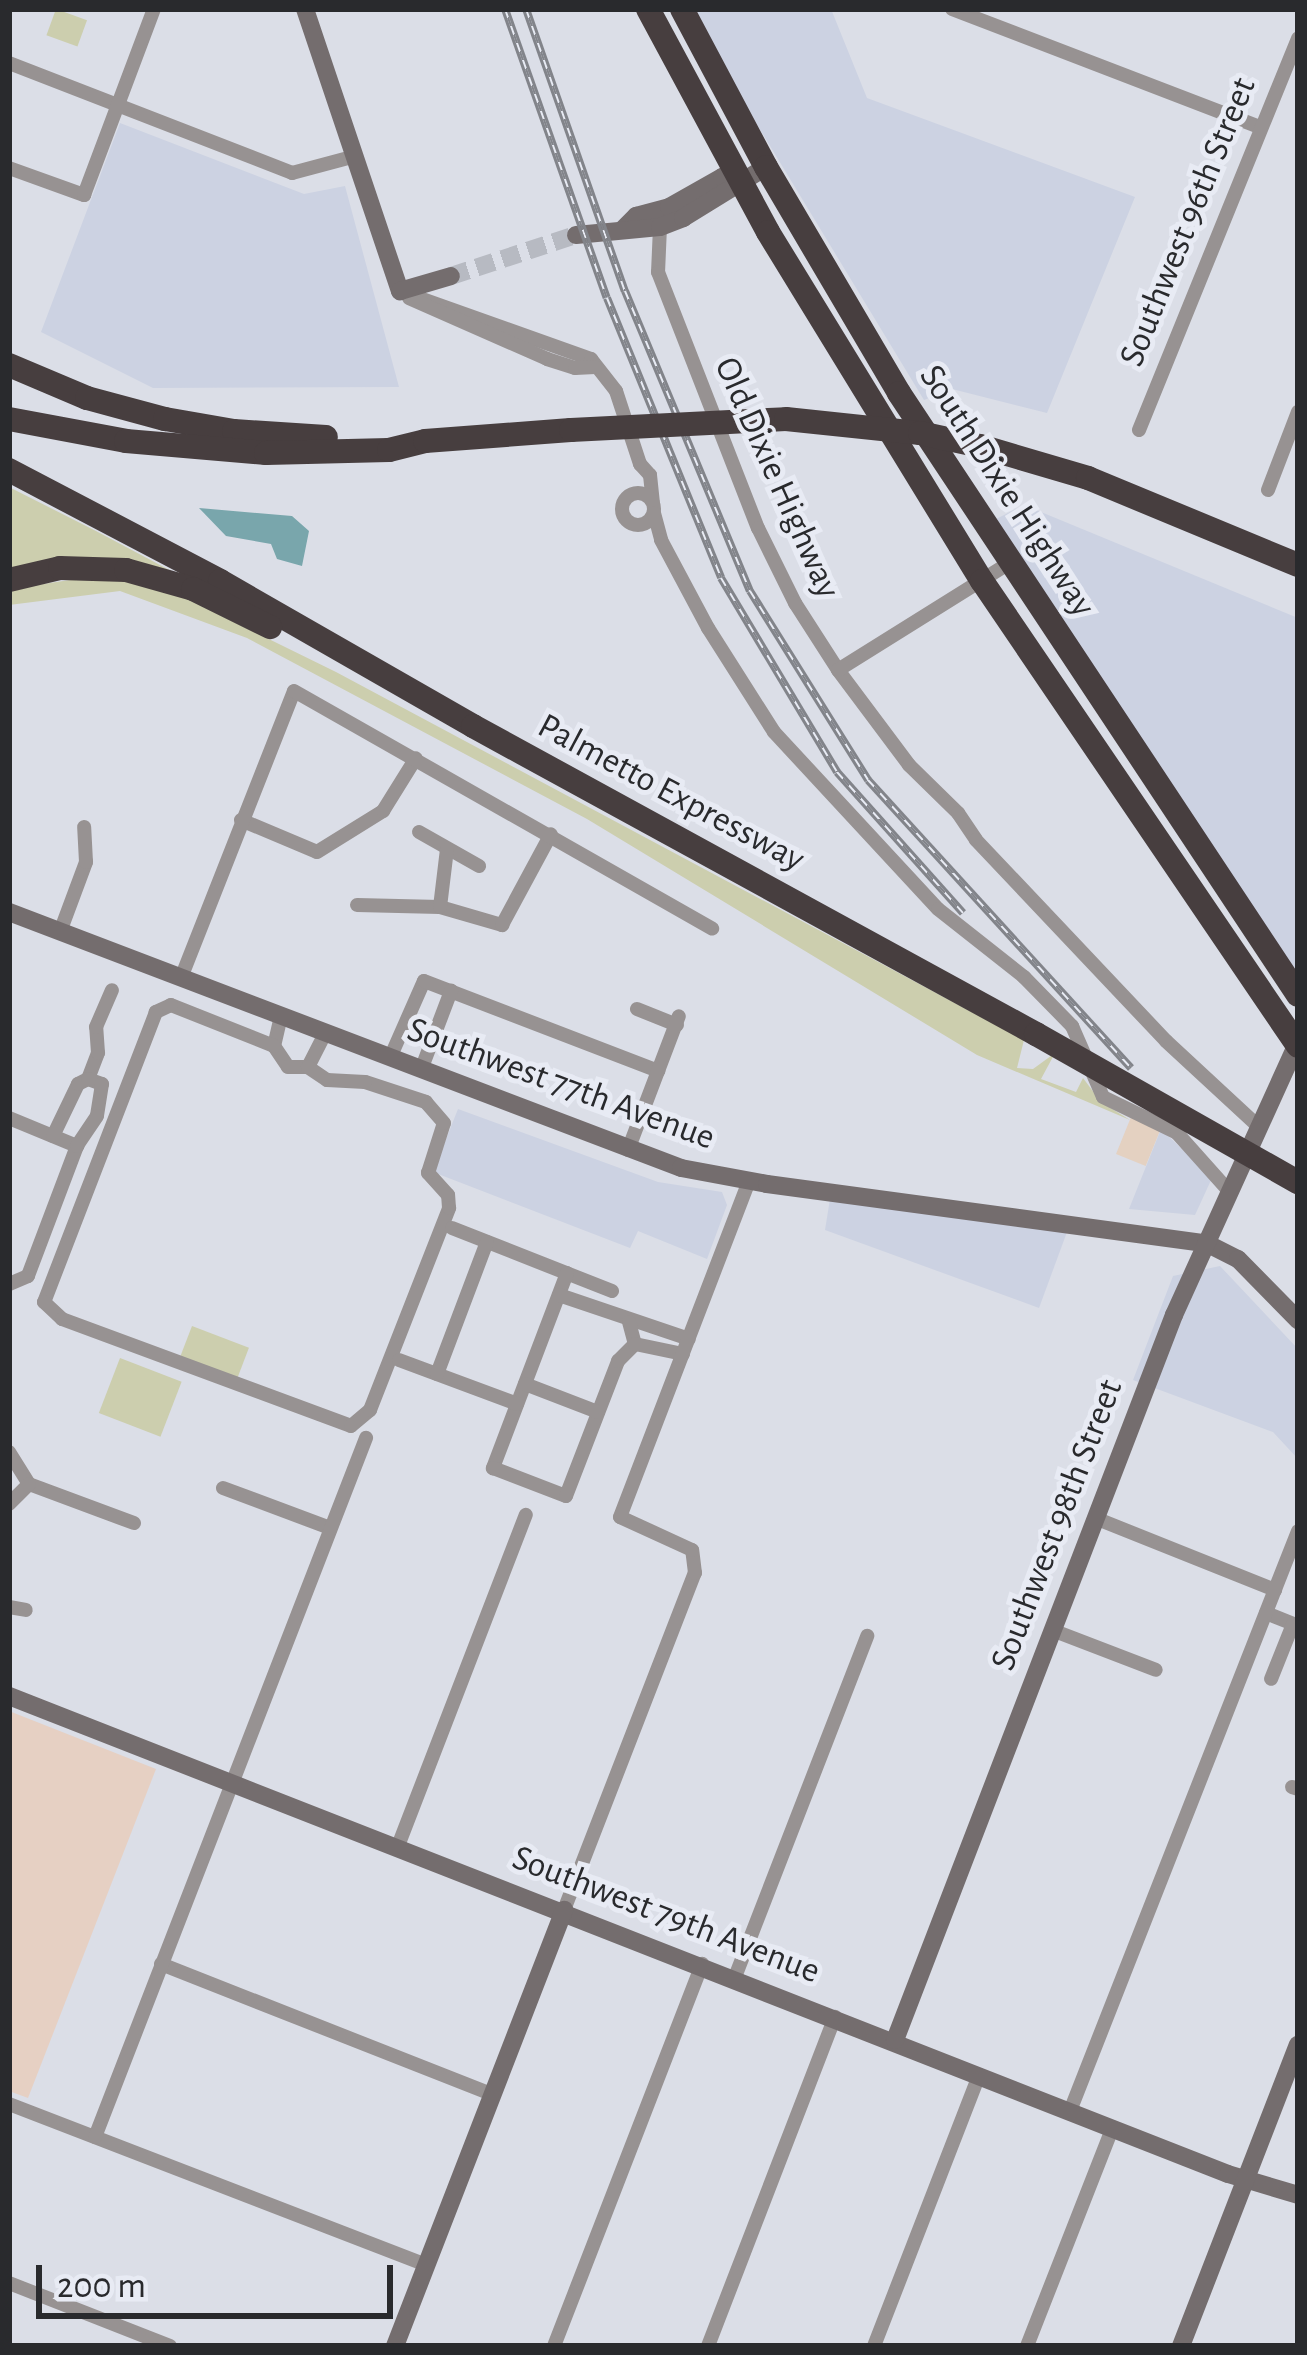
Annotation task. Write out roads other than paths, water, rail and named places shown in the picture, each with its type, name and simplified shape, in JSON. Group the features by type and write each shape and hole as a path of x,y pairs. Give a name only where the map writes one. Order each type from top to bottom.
{"highway":[{"name":"South Dixie Highway","path":"648,9 741,182 982,580 1116,784 1298,1044"},
{"name":"South Dixie Highway","path":"682,9 766,167 899,393 1298,995"},
{"path":"848,364 877,386 899,393"},
{"path":"9,365 87,398 184,422 283,436 425,441"},
{"path":"9,419 126,441 249,453 359,452 425,441 786,418 920,433 980,446 1130,494 1298,565"},
{"name":"Palmetto Expressway","path":"9,470 240,592 1298,1182"},
{"path":"9,580 94,568 171,581 473,726"},
{"path":"1116,784 1145,766"}],"street":[{"path":"9,168 83,195 154,9"},
{"path":"305,9 400,291 422,308 528,344 575,368 596,367 616,391 640,464 650,475 661,540 774,732 938,909 1024,977 1072,1026 1103,1097 1177,1133 1227,1189"},
{"path":"952,9 1259,128"},
{"name":"Southwest 96th Street","path":"1139,430 1298,40"},
{"path":"9,64 292,173 352,157"},
{"path":"576,236 660,226 766,167"},
{"path":"622,230 636,216 669,207 722,177 741,182"},
{"name":"Old Dixie Highway","path":"660,226 658,272 751,510 796,604 838,670 876,724 1078,951 1260,1128"},
{"path":"400,291 451,275"},
{"path":"1268,490 1298,412"},
{"path":"640,464 622,511 661,540"},
{"path":"632,494 641,493 653,508"},
{"path":"637,525 653,508"},
{"path":"838,670 1010,563"},
{"path":"181,978 295,692 712,928"},
{"path":"241,820 317,852 383,811 416,758"},
{"path":"60,932 86,862 84,826"},
{"path":"419,832 478,866"},
{"path":"357,905 440,907 502,925 551,834"},
{"path":"440,907 447,848"},
{"name":"Southwest 77th Avenue","path":"10,917 60,932 628,1150 749,1181 1206,1244 1238,1259 1298,1320"},
{"path":"390,1058 421,981 658,1071"},
{"path":"53,1136 74,1089 88,1079 98,1053 96,1027 112,990"},
{"path":"421,1070 451,992"},
{"path":"171,1006 274,1046 288,1067 308,1066 327,1080 365,1082 426,1102 444,1123 428,1173 448,1195 449,1208 370,1410 351,1426 62,1319 45,1305 44,1295 156,1012 171,1006"},
{"path":"628,1150 678,1020 637,1009"},
{"path":"274,1046 281,1016"},
{"path":"308,1066 325,1033"},
{"name":"Southwest 98th Street","path":"895,2040 1227,1189 1298,1044"},
{"path":"9,1284 28,1276 77,1146 86,1138 105,1091 88,1079"},
{"path":"9,1118 77,1146"},
{"path":"395,2346 695,1574 694,1554 620,1517 749,1181"},
{"path":"452,1228 612,1291"},
{"path":"436,1374 487,1242"},
{"path":"567,1274 493,1468 566,1496 621,1353 635,1344 686,1346"},
{"path":"559,1295 686,1346"},
{"path":"628,1322 635,1344"},
{"path":"399,1360 517,1404"},
{"path":"525,1384 598,1412"},
{"path":"95,2137 365,1438"},
{"path":"9,1452 29,1484 134,1523"},
{"path":"9,1504 29,1484"},
{"path":"223,1488 331,1528"},
{"path":"398,1846 526,1515"},
{"path":"1095,1518 1275,1590"},
{"path":"1070,2111 1298,1531"},
{"path":"9,1607 26,1610"},
{"path":"1266,1613 1293,1624 1271,1679"},
{"path":"1052,1630 1156,1670"},
{"path":"735,1977 867,1636"},
{"name":"Southwest 79th Avenue","path":"9,1696 1070,2111 1298,2195"},
{"path":"161,1964 493,2095"},
{"path":"554,2346 702,1964"},
{"path":"709,2346 835,2017"},
{"path":"1181,2346 1298,2044"},
{"path":"874,2346 979,2075"},
{"path":"9,2104 427,2266"},
{"path":"1028,2346 1113,2127"},
{"path":"9,2283 170,2346"}],"water":[{"path":"199,508 292,516 309,531 302,566 277,559 271,544 226,536"}],"tunnel":[{"path":"451,276 576,235"}],"railway":[{"path":"505,9 607,298 721,578 837,772 963,913"},
{"path":"526,9 625,291 750,591 868,780 1131,1068"}]}
